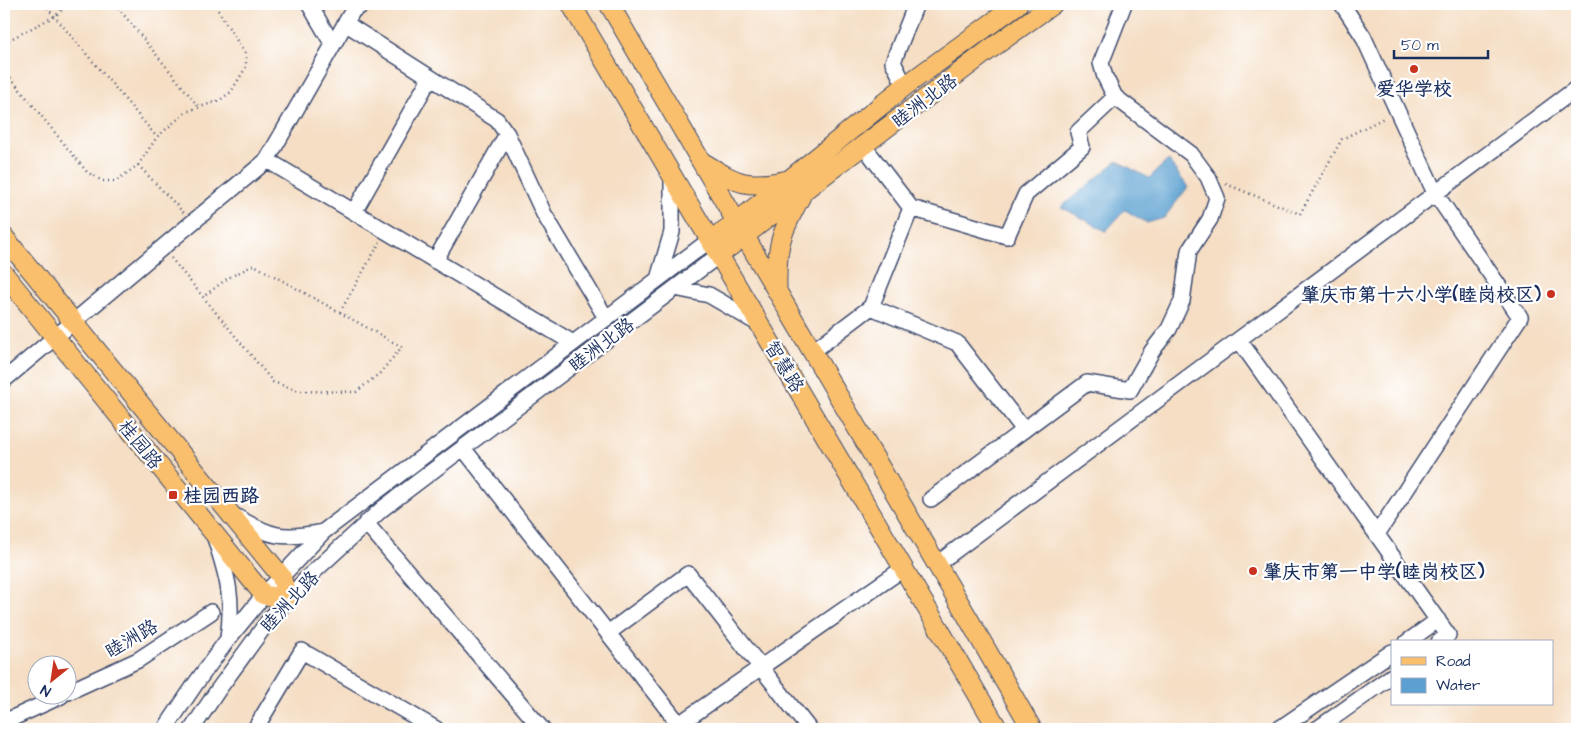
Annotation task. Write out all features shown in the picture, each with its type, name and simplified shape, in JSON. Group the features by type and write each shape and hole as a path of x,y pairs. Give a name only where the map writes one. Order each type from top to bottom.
{"main road":[{"name":"智慧路","path":"571,4 998,729"},
{"name":"智慧路","path":"609,4 938,564 1032,729"},
{"name":"睦洲北路","path":"741,229 789,180 905,86 1018,4"},
{"name":"睦洲北路","path":"714,248 804,190 1053,4"},
{"path":"701,161 727,177 745,184 766,185 789,180"},
{"path":"777,289 776,261 779,241 804,190"},
{"path":"4,237 281,576 288,599 264,594"},
{"name":"桂园路","path":"4,274 264,594"},
{"path":"934,619 939,609 950,603 960,604"}],"street":[{"path":"309,4 333,45"},
{"path":"4,380 267,160 353,10 364,4"},
{"path":"905,86 893,62 916,4"},
{"path":"931,499 1087,383 1130,390 1152,351 1169,329 1182,301 1190,251 1210,219 1217,198 1208,177 1191,154 1115,96 1105,78 1101,63 1124,4"},
{"path":"1342,4 1363,36 1436,193 1520,317 1377,534"},
{"path":"345,24 497,120 507,134 544,214 606,318"},
{"path":"354,212 430,78"},
{"path":"938,564 1577,88"},
{"path":"864,146 911,208 1007,236 1026,194 1082,147 1078,132 1115,96"},
{"path":"435,261 507,134"},
{"path":"267,160 573,343"},
{"path":"658,279 672,232 672,176"},
{"path":"813,351 871,307 911,208"},
{"name":"睦洲北路","path":"165,729 196,682 264,594 323,532 658,279 714,248"},
{"name":"睦洲北路","path":"192,729 249,646 288,599 366,523 675,288 714,248"},
{"path":"675,288 709,295 760,324"},
{"path":"871,307 957,343 1024,430"},
{"path":"1239,340 1438,620 1444,638"},
{"path":"463,448 608,634 678,728 761,667 904,568"},
{"path":"232,514 260,531 273,535 285,537 323,532"},
{"path":"366,523 542,729"},
{"path":"214,534 227,576 231,599 228,639"},
{"path":"608,634 688,574 809,729"},
{"name":"睦洲路","path":"78,687 138,660 211,612"},
{"path":"1410,640 1438,620"},
{"path":"255,729 302,651 436,729"},
{"path":"1279,729 1391,653"},
{"path":"1317,729 1391,677"},
{"path":"4,722 39,706"}],"path":[{"path":"44,4 157,136"},
{"path":"4,59 7,41 55,16 69,4"},
{"path":"115,4 199,107"},
{"path":"4,70 87,172 102,181 116,181 138,165 157,136 186,112 220,100 231,92 246,67 246,55 214,4"},
{"path":"1208,177 1300,214 1342,139 1398,111"},
{"path":"138,165 193,222"},
{"path":"340,312 386,232"},
{"path":"162,248 203,298 273,382 299,391 356,392 380,373 402,347 254,264 228,278 203,298"}],"water":[{"path":"1168,160 1188,187 1164,218 1147,223 1125,210 1106,231 1061,207 1117,161 1149,178"}],"place":[{"name":"爱华学校","path":"1414,69"},
{"name":"肇庆市第十六小学(睦岗校区)","path":"1551,294"},
{"name":"桂园西路","path":"173,495"},
{"name":"肇庆市第一中学(睦岗校区)","path":"1253,571"}]}
